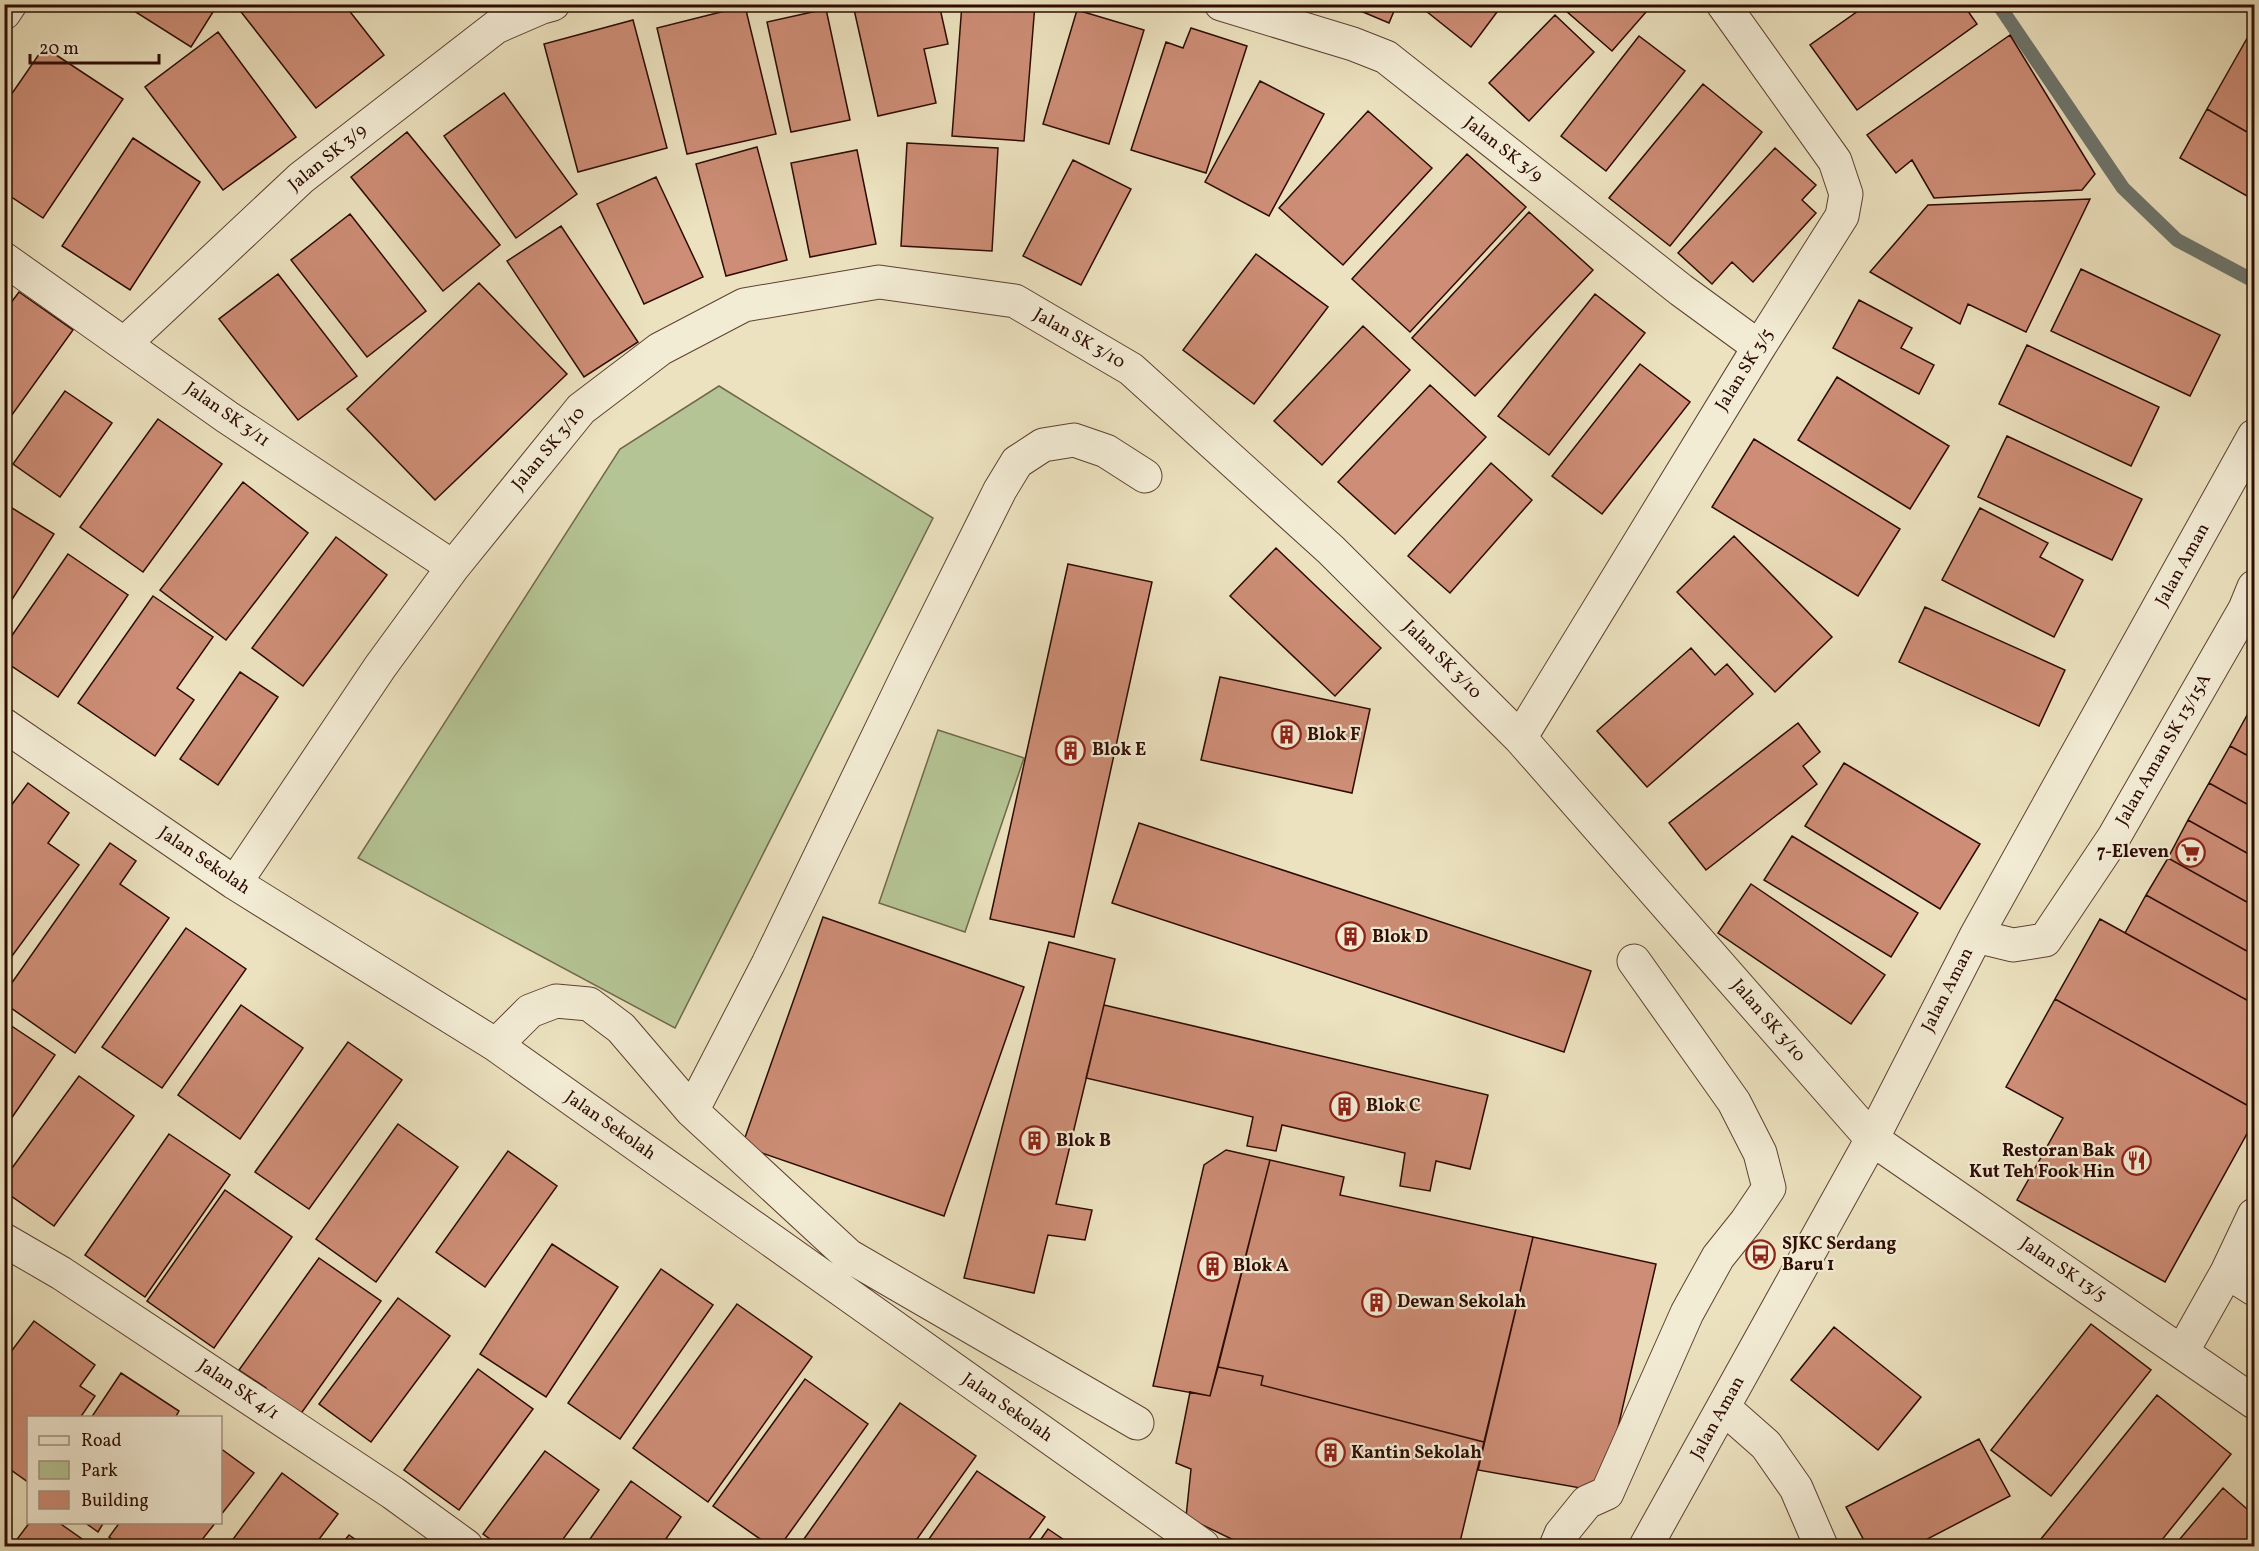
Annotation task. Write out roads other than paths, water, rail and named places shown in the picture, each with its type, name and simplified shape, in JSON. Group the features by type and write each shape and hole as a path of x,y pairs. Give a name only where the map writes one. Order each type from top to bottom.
{"street":[{"path":"4,13 10,4"},
{"name":"Jalan SK 3/9","path":"125,343 301,178 496,27 553,4"},
{"name":"Jalan SK 3/9","path":"1221,4 1353,44 1386,57 1671,283 1759,347"},
{"name":"Jalan SK 3/5","path":"1520,738 1759,347 1842,216 1846,194 1835,161 1723,4"},
{"name":"Jalan SK 3/11","path":"4,259 227,417 453,567"},
{"name":"Jalan SK 3/10","path":"235,883 380,667 453,567 581,409 660,349 744,305 879,282 1015,301 1131,369 1331,550 1520,738 1872,1139"},
{"name":"Jalan Aman","path":"1646,1546 1872,1139 1976,936 2254,436"},
{"path":"692,1111 768,964 1000,490 1017,462 1043,446 1074,440 1106,451 1144,477"},
{"name":"Jalan Aman SK 13/15A","path":"1976,936 2013,945 2045,940 2114,837 2245,609 2254,588"},
{"name":"Jalan Sekolah","path":"4,725 235,883 496,1045 1203,1546"},
{"path":"1556,1546 1562,1533 1587,1502 1607,1493 1687,1313 1718,1257 1769,1188 1760,1153 1734,1102 1634,961"},
{"path":"496,1045 530,1011 556,1001 589,1004 621,1028 692,1111 849,1256 1137,1423"},
{"name":"Jalan SK 13/5","path":"1872,1139 2254,1402"},
{"path":"2182,1352 2227,1272 2254,1215"},
{"name":"Jalan SK 4/1","path":"4,1240 61,1273 344,1460 466,1546"},
{"path":"2227,1272 2254,1289"},
{"path":"1724,1408 1766,1445 1796,1488 1821,1546"}],"waterway":[{"path":"1998,4 2123,188 2177,240 2254,281"}],"place":[{"name":"Blok F","path":"1286,735"},
{"name":"Blok E","path":"1071,750"},
{"name":"7-Eleven","path":"2190,852"},
{"name":"Blok D","path":"1351,937"},
{"name":"Blok C","path":"1345,1106"},
{"name":"Blok B","path":"1035,1141"},
{"name":"Restoran Bak Kut Teh Fook Hin","path":"2136,1161"},
{"name":"SJKC Serdang Baru 1","path":"1761,1254"},
{"name":"Blok A","path":"1212,1266"},
{"name":"Dewan Sekolah","path":"1376,1302"},
{"name":"Kantin Sekolah","path":"1330,1453"}]}
